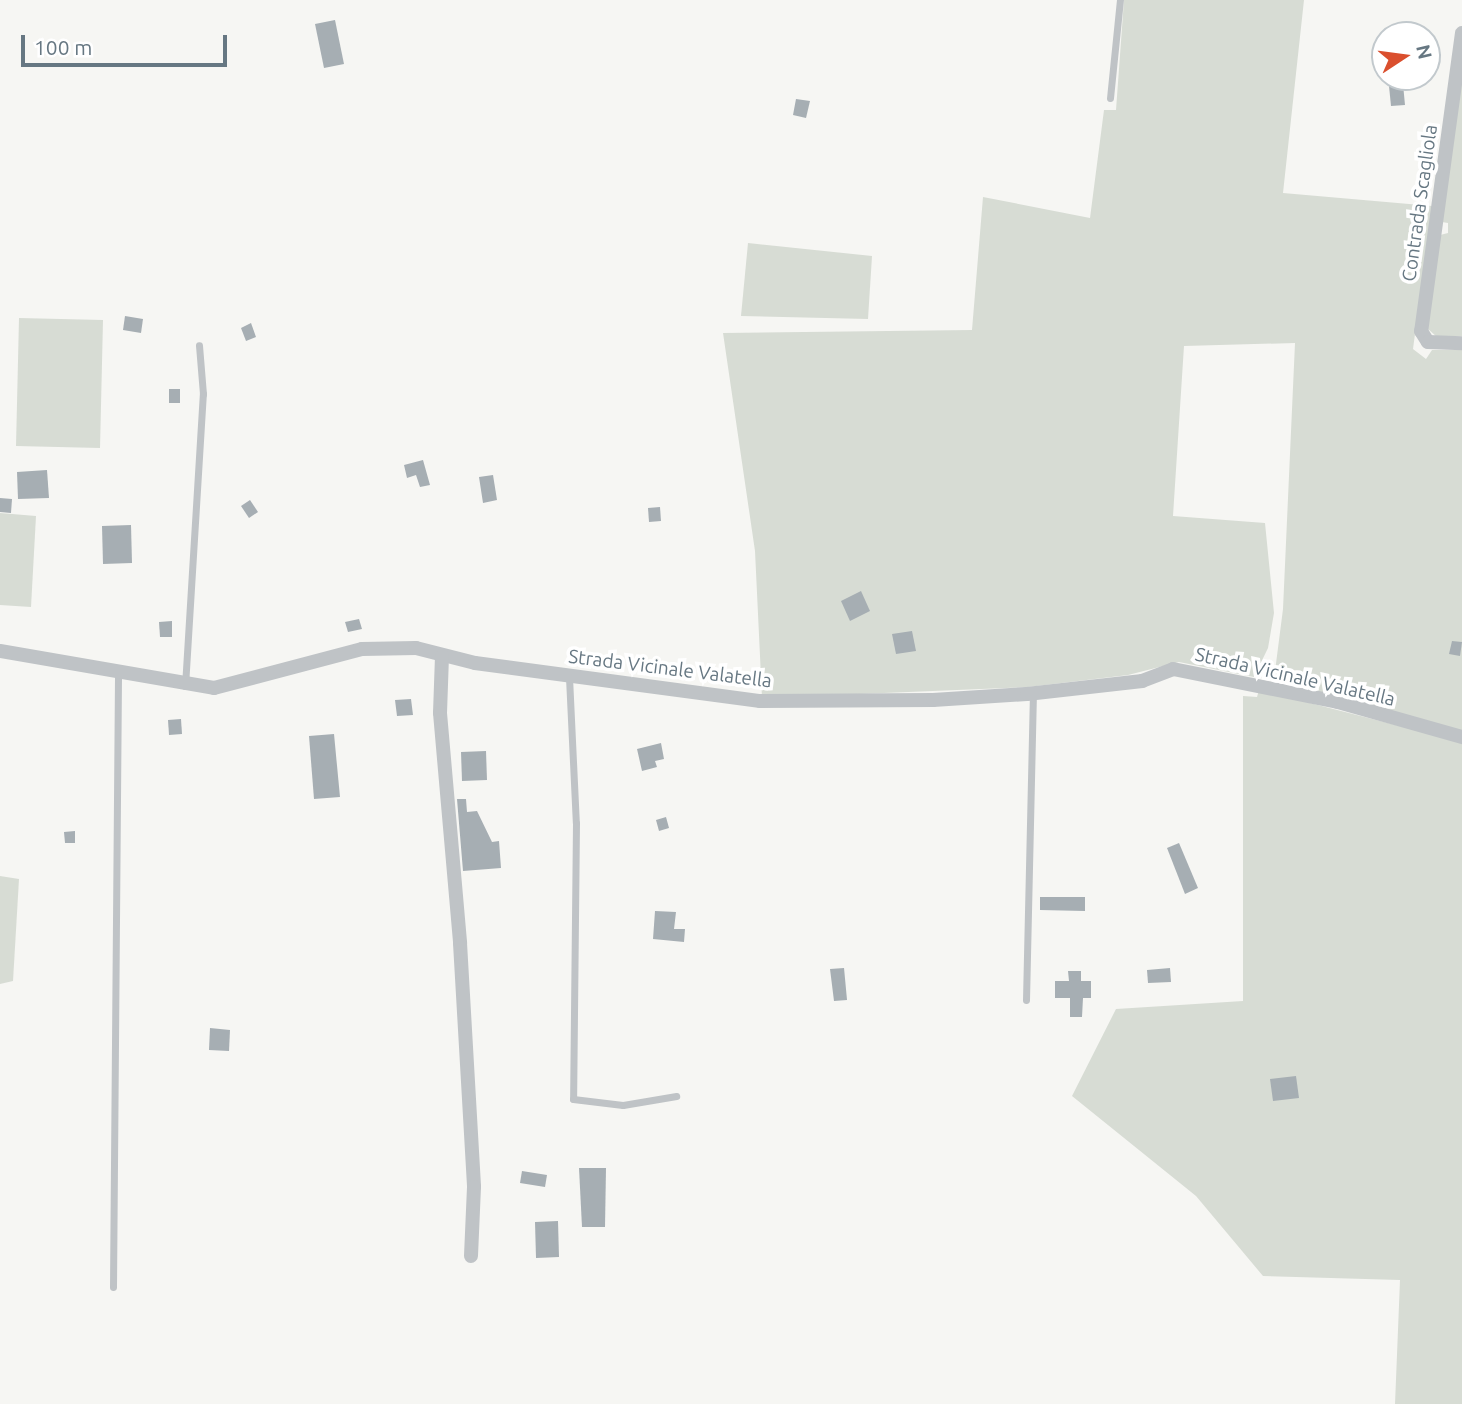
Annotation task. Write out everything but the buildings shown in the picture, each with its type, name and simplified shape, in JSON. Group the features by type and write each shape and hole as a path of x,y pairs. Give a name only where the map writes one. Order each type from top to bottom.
{"street":[{"name":"Contrada Scagliola","path":"1462,33 1421,331 1428,342 1462,342"},
{"name":"Strada Vicinale Valatella","path":"0,651 186,686 214,688 362,649 416,648 442,656 569,677 760,701 933,700 1033,693 1142,681 1173,669 1338,702 1462,737"},
{"path":"442,656 440,713 474,1173 471,1256"}],"lane":[{"path":"1110,98 1119,0"},
{"path":"186,686 203,394 199,345"},
{"path":"113,1287 118,672"},
{"path":"569,677 576,823 573,1099 623,1105 676,1096"},
{"path":"1026,1000 1033,693"}],"shaded area":[{"path":"1124,0 1304,0 1283,193 1432,206 1413,349 1426,359 1432,350 1462,350 1462,732 1274,679 1283,609 1295,343 1184,346 1173,516 1265,523 1274,613 1268,648 1254,677 1179,662 1128,675 1028,687 762,698 755,551 723,333 972,330 983,197 1090,218 1104,110 1116,110"},
{"path":"1462,74 1462,336 1437,337 1427,328 1440,235 1448,233 1448,223 1442,222"},
{"path":"748,243 872,256 868,319 741,316"},
{"path":"19,318 103,320 100,448 16,446"},
{"path":"0,513 36,516 31,607 0,605"},
{"path":"1259,690 1462,742 1462,1404 1395,1404 1400,1280 1263,1276 1196,1196 1072,1096 1116,1009 1243,1001 1243,696 1257,697"},
{"path":"0,876 19,879 13,981 0,984"}]}
